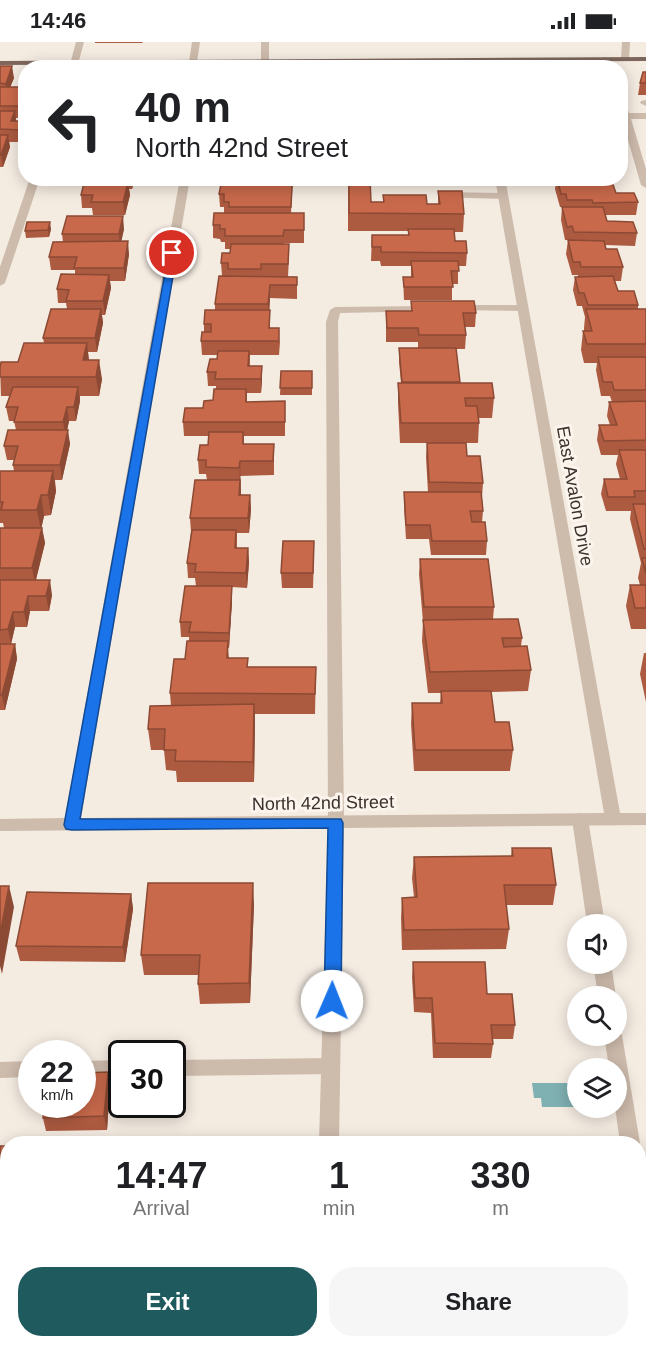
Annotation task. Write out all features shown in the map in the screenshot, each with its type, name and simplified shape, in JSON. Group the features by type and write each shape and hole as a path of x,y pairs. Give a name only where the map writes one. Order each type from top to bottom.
{"main road":[{"path":"618,60 646,59"},
{"path":"0,63 18,63"}],"street":[{"path":"75,60 80,42"},
{"path":"193,60 196,42"},
{"path":"265,42 265,60"},
{"path":"625,58 626,42"},
{"path":"628,116 646,116"},
{"path":"628,120 646,185"},
{"path":"0,283 32,186"},
{"path":"72,825 184,186"},
{"name":"East Avalon Drive","path":"501,186 613,819"},
{"path":"441,195 503,196"},
{"path":"329,1136 336,823 332,322 335,310 524,308"},
{"path":"580,819 594,914"},
{"name":"North 42nd Street","path":"0,825 646,819"},
{"path":"615,1046 629,1136"},
{"path":"186,1068 331,1066"},
{"path":"0,1070 18,1069"}],"water":[{"path":"532,1083 567,1083 567,1107 542,1107 541,1098 534,1098"}],"building":[{"path":"0,66 12,66 6,84 0,83"},
{"path":"643,72 646,72 646,83 640,83"},
{"path":"0,87 18,87 18,106 0,106"},
{"path":"0,111 15,111 11,121 18,121 18,130 0,129"},
{"path":"0,135 8,135 1,155 0,155"},
{"path":"83,186 127,186 123,202 91,202 93,195 81,195"},
{"path":"221,186 292,186 291,207 229,207 229,202 224,202 224,194 219,194"},
{"path":"349,186 370,186 371,202 384,202 383,195 426,195 427,204 440,204 438,191 462,191 464,214 349,213"},
{"path":"559,186 613,186 616,193 634,193 638,202 593,203 592,200 567,200 566,194 561,194"},
{"path":"562,207 603,207 607,221 633,222 637,233 574,232 572,226 567,227"},
{"path":"214,213 304,213 304,230 284,230 283,236 225,236 225,229 220,229 220,225 213,225"},
{"path":"67,216 123,216 119,234 62,234"},
{"path":"27,222 50,222 48,230 25,231"},
{"path":"408,229 454,229 455,241 466,241 467,253 381,252 381,247 372,247 372,235 409,235"},
{"path":"568,240 604,241 606,249 617,249 623,267 581,267 580,262 573,262"},
{"path":"128,241 124,268 74,268 77,257 49,257 53,242"},
{"path":"231,244 289,244 288,264 261,264 261,269 228,269 228,263 221,263 222,253 230,253"},
{"path":"411,261 458,261 459,271 451,271 453,287 404,287 403,277 413,277"},
{"path":"61,274 109,275 103,301 66,301 69,290 57,289"},
{"path":"219,276 297,277 297,285 270,285 268,304 215,304"},
{"path":"613,276 618,291 634,291 638,305 588,305 584,293 579,293 575,277"},
{"path":"411,301 474,301 476,313 463,313 466,335 419,335 418,328 387,328 386,311 412,311"},
{"path":"51,309 101,309 95,338 43,338"},
{"path":"586,309 646,309 646,344 587,344 583,331 592,331"},
{"path":"205,310 270,310 269,328 279,328 279,341 201,341 202,332 211,332 211,324 204,324"},
{"path":"24,343 87,343 83,360 99,360 96,377 0,377 1,362 18,362"},
{"path":"399,348 456,348 460,382 402,382"},
{"path":"218,351 249,351 248,366 262,366 261,379 215,379 216,372 207,372 210,359 217,359"},
{"path":"598,357 646,357 646,390 614,390 612,382 603,382"},
{"path":"281,371 312,371 312,388 280,388"},
{"path":"398,383 492,383 494,398 465,398 466,406 477,406 479,423 401,423"},
{"path":"13,387 78,387 74,407 67,407 63,422 14,422 18,407 6,407"},
{"path":"214,389 246,389 246,402 285,401 285,422 183,422 185,408 203,408 204,401 213,400"},
{"path":"646,401 646,440 604,441 599,425 617,425 609,402"},
{"path":"8,430 68,430 60,465 13,465 18,446 4,446"},
{"path":"209,432 243,432 243,444 274,444 273,461 240,461 239,468 206,467 206,460 198,460 200,445 208,445"},
{"path":"427,443 466,443 467,456 480,456 483,483 429,482"},
{"path":"619,450 646,450 646,491 634,491 635,497 608,497 604,479 627,479"},
{"path":"0,471 53,471 48,495 41,495 37,510 1,510 3,502 0,502"},
{"path":"195,480 240,480 239,495 250,495 248,518 190,518"},
{"path":"404,492 481,492 483,511 470,511 472,522 485,522 487,541 432,541 430,525 406,525"},
{"path":"633,504 646,504 646,549 644,549"},
{"path":"0,528 42,528 32,568 0,568"},
{"path":"192,530 236,530 235,548 248,548 246,573 195,572 196,564 187,563"},
{"path":"283,541 314,541 313,573 281,573"},
{"path":"642,558 646,558 646,574"},
{"path":"420,559 488,559 494,607 424,607"},
{"path":"0,580 50,580 46,596 28,596 24,612 13,612 8,629 0,630"},
{"path":"630,585 646,585 646,608 635,608"},
{"path":"185,586 232,586 229,633 189,632 191,622 180,622"},
{"path":"518,619 522,638 502,638 504,647 527,646 531,670 430,672 423,620"},
{"path":"187,641 228,641 227,658 248,658 247,667 316,667 315,694 170,693 174,659 185,659"},
{"path":"0,644 15,644 2,695 0,695"},
{"path":"441,691 491,691 495,722 509,722 513,750 415,750 412,703 442,703"},
{"path":"254,704 253,762 175,761 176,750 164,750 165,729 148,729 150,706"},
{"path":"512,848 551,848 556,885 504,885 509,929 404,930 402,898 417,897 414,857 513,856"},
{"path":"148,883 253,883 249,983 198,984 200,955 141,955"},
{"path":"0,886 9,886 0,935"},
{"path":"27,892 131,894 123,947 16,946"},
{"path":"413,962 485,962 487,994 512,994 515,1025 491,1025 493,1044 435,1043 432,998 415,998"},
{"path":"96,1072 108,1072 104,1116 96,1116"}],"route":[{"path":"172,253 72,825 336,823 332,1001"}]}
